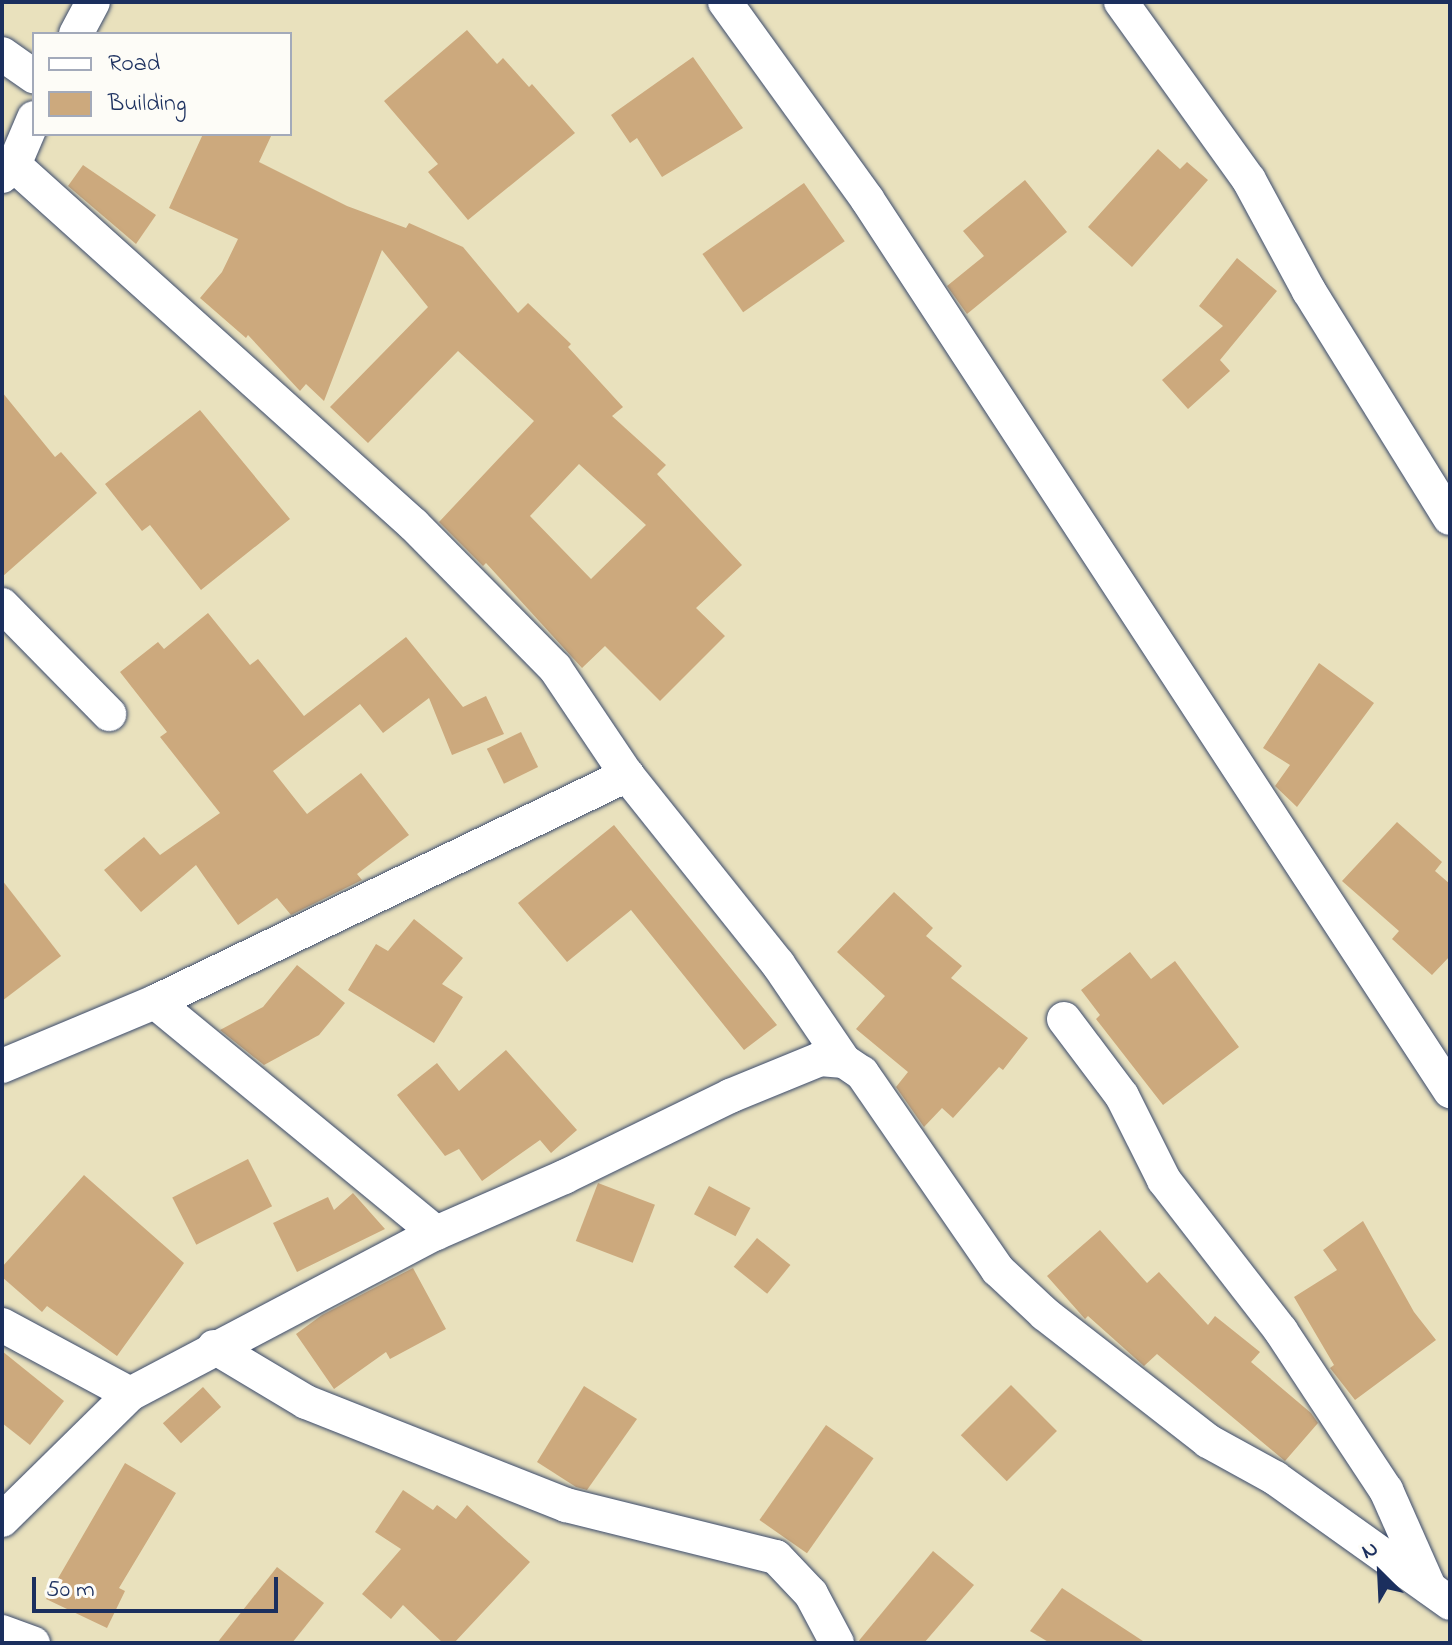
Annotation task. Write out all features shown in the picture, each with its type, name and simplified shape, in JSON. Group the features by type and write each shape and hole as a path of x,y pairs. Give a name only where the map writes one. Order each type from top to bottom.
{"street":[{"path":"77,32 93,2"},
{"path":"725,2 867,199 1450,1091"},
{"path":"1121,2 1249,180 1317,305 1450,518"},
{"path":"2,54 32,75"},
{"path":"32,122 8,171 414,525 555,668 627,775 778,964 844,1061 862,1073 998,1270 1045,1314 1208,1441 1275,1478 1440,1595"},
{"path":"2,605 109,714"},
{"path":"2,1066 155,1002 627,775"},
{"path":"155,1002 436,1233"},
{"path":"1064,1019 1122,1096 1164,1180 1281,1331 1386,1490 1440,1595"},
{"path":"2,1520 130,1394 214,1347 436,1233 564,1177 730,1096 820,1059 844,1061"},
{"path":"2,1325 130,1394"},
{"path":"214,1347 306,1402 566,1505 776,1557 811,1594 837,1643"},
{"path":"2,1632 33,1643"}],"building":[{"path":"467,30 497,64 503,58 529,87 532,84 575,133 468,220 428,172 438,164 384,101"},
{"path":"693,57 743,128 662,177 637,138 630,143 611,115"},
{"path":"202,136 271,136 259,162 347,206 406,228 409,223 463,247 518,313 528,303 571,344 568,347 623,407 612,416 666,465 657,474 742,565 696,608 725,636 660,701 605,646 582,668 486,563 483,566 439,522 534,421 458,351 368,443 330,407 428,307 382,250 324,401 306,384 300,391 248,335 246,338 200,298 222,272 238,239 169,208","holes":["579,464 646,525 591,579 530,516"]},
{"path":"1158,149 1180,169 1187,162 1208,180 1132,267 1088,227"},
{"path":"83,165 156,215 136,244 68,186"},
{"path":"1025,180 1067,232 967,314 947,286 984,256 963,231"},
{"path":"804,183 845,241 743,312 702,254"},
{"path":"1237,258 1277,291 1220,360 1230,371 1188,409 1162,380 1223,326 1199,306"},
{"path":"2,392 55,457 61,452 97,493 2,577"},
{"path":"200,410 290,519 201,590 150,525 142,531 105,484"},
{"path":"208,613 250,665 258,659 304,716 406,637 463,707 486,696 504,734 452,755 429,698 383,733 360,704 273,771 307,814 361,773 409,835 357,874 362,880 291,915 277,898 238,925 196,865 141,912 104,870 144,837 160,855 220,813 160,737 167,732 120,672 158,642 164,649"},
{"path":"1319,663 1374,703 1297,807 1275,786 1290,765 1263,748"},
{"path":"521,732 538,767 504,784 487,749"},
{"path":"1397,822 1442,862 1435,871 1450,884 1450,956 1432,975 1392,939 1399,931 1342,881"},
{"path":"614,825 777,1025 744,1050 631,910 567,962 518,903"},
{"path":"2,880 61,956 2,1001"},
{"path":"894,892 933,928 926,936 962,966 951,978 1028,1038 1003,1070 999,1067 953,1118 942,1108 924,1127 896,1087 908,1072 856,1029 885,996 837,952"},
{"path":"414,919 463,958 442,984 463,997 434,1043 348,990 376,944 388,951"},
{"path":"1130,952 1151,979 1175,961 1239,1047 1163,1105 1096,1019 1100,1015 1081,990"},
{"path":"297,965 345,1003 319,1035 264,1065 220,1030 263,1007"},
{"path":"506,1050 577,1130 551,1153 540,1140 482,1181 459,1149 445,1156 397,1095 437,1063 459,1091"},
{"path":"248,1159 272,1206 196,1245 172,1198"},
{"path":"84,1175 184,1263 117,1356 47,1306 42,1312 2,1277 2,1267"},
{"path":"598,1183 655,1205 633,1263 576,1241"},
{"path":"709,1186 750,1208 735,1236 694,1214"},
{"path":"353,1193 385,1229 297,1272 273,1223 328,1197 334,1210"},
{"path":"1363,1221 1414,1312 1436,1340 1355,1400 1330,1368 1334,1365 1294,1297 1337,1270 1323,1250"},
{"path":"1100,1230 1147,1283 1159,1272 1208,1325 1215,1316 1260,1352 1251,1362 1311,1413 1318,1423 1285,1461 1157,1354 1144,1366 1088,1316 1085,1319 1047,1276"},
{"path":"757,1238 790,1265 767,1294 734,1267"},
{"path":"413,1268 446,1329 390,1359 386,1352 334,1389 296,1334 322,1315"},
{"path":"2,1351 64,1401 30,1445 2,1423"},
{"path":"1011,1385 1057,1431 1007,1481 961,1435"},
{"path":"584,1386 637,1419 587,1490 576,1487 537,1462"},
{"path":"203,1387 221,1407 181,1443 163,1423"},
{"path":"826,1425 874,1458 807,1553 759,1520"},
{"path":"125,1463 176,1493 119,1588 125,1591 107,1628 46,1599"},
{"path":"403,1490 433,1510 437,1505 456,1519 467,1505 530,1562 454,1643 443,1643 403,1605 391,1619 362,1594 401,1549 375,1532"},
{"path":"933,1551 974,1585 924,1643 857,1643"},
{"path":"277,1567 324,1603 292,1643 217,1643"},
{"path":"1062,1588 1146,1643 1050,1643 1030,1631"}]}
